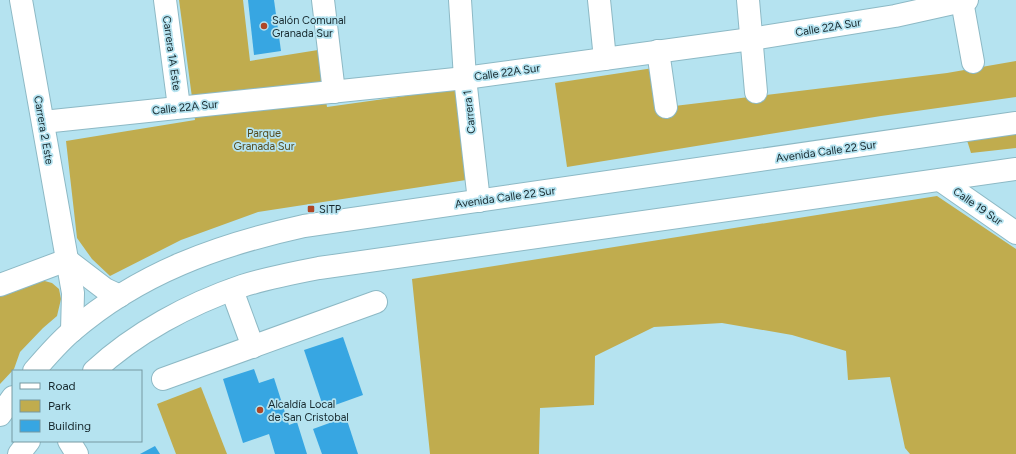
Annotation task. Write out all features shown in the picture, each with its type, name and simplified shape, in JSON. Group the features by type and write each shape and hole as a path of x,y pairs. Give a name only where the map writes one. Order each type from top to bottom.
{"main road":[{"name":"Carrera 2 Este","path":"21,0 73,294 72,331"},
{"name":"Carrera 1A Este","path":"164,0 179,107"},
{"path":"323,0 334,92"},
{"name":"Carrera 1","path":"460,0 465,78 479,200"},
{"path":"599,0 605,59"},
{"path":"748,0 756,92"},
{"name":"Calle 22A Sur","path":"43,122 465,78 751,38 895,16 964,0"},
{"path":"964,0 973,62"},
{"path":"658,51 666,107"},
{"name":"Avenida Calle 22 Sur","path":"35,370 52,350 72,331 96,312 120,296 166,270 188,260 225,246 268,234 304,226 479,200 1016,123"},
{"path":"95,370 146,331 179,313 232,290 281,276 319,268 1016,169"},
{"name":"Calle 19 Sur","path":"940,180 1016,233"},
{"path":"0,285 67,260 105,289 120,296"},
{"path":"232,290 253,347"},
{"path":"163,379 376,302"},
{"path":"0,404 12,398"},
{"path":"0,415 12,398"},
{"path":"19,454 28,442"},
{"path":"70,442 77,454"}],"green space":[{"name":"Parque Granada Sur","path":"179,0 243,0 250,61 318,50 327,107 455,89 466,180 258,212 181,240 110,276 92,259 77,238 66,141 195,120"},
{"path":"1016,61 1016,97 881,116 567,167 555,83 660,67 666,107 947,73"},
{"path":"1016,127 1016,148 971,153 965,134"},
{"path":"937,196 1016,249 1016,454 910,454 905,448 890,377 848,380 846,351 792,335 722,323 654,327 595,356 594,405 540,408 539,454 430,454 412,279"},
{"path":"41,280 52,283 59,289 61,299 57,316 20,352 14,369 0,384 0,293"},
{"path":"201,387 227,454 176,454 157,404"}],"building":[{"name":"Salón Comunal Granada Sur","path":"248,0 274,0 281,51 254,55"},
{"path":"343,337 363,395 324,409 304,350"},
{"path":"254,369 259,383 274,378 289,425 297,422 307,454 275,454 269,434 243,443 223,379"},
{"path":"346,417 358,454 322,454 313,429"},
{"path":"155,446 160,454 140,454"}],"place":[{"name":"Salón Comunal Granada Sur","path":"264,26"},
{"name":"SITP","path":"311,209"},
{"name":"Alcaldía Local de San Cristobal","path":"260,410"}]}
